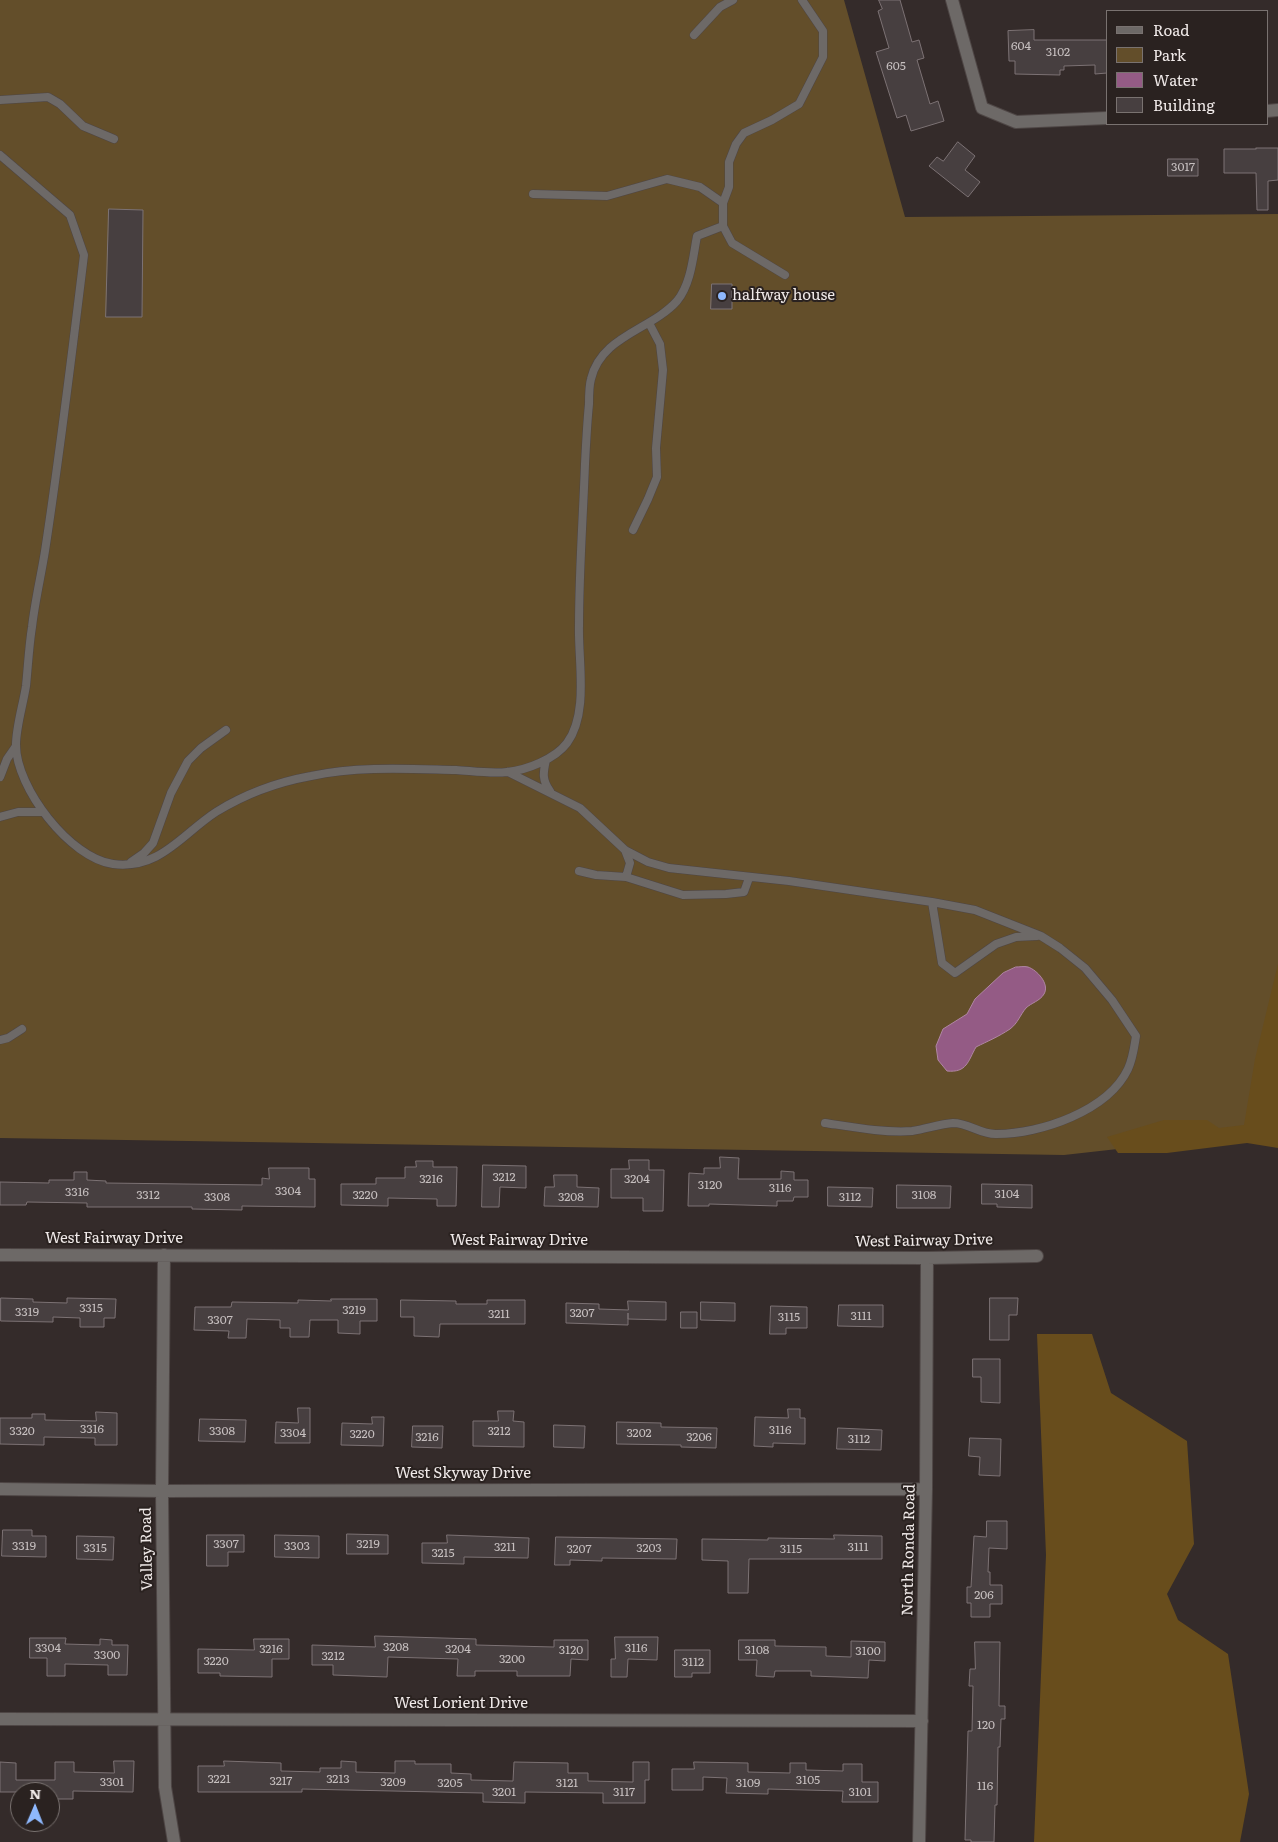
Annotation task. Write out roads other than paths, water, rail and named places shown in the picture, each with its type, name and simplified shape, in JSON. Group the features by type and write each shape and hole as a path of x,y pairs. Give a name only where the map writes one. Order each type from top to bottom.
{"street":[{"path":"952,0 982,108 1016,122 1106,118"},
{"name":"West Fairway Drive","path":"0,1255 927,1258 1038,1256"},
{"name":"Valley Road","path":"164,1255 162,1491 165,1787 174,1842"},
{"name":"North Ronda Road","path":"919,1842 926,1489 927,1258"},
{"name":"West Skyway Drive","path":"0,1489 162,1491 926,1489"},
{"name":"West Lorient Drive","path":"0,1719 922,1721"}],"lane":[{"path":"694,35 720,7 733,0"},
{"path":"785,275 732,243 723,226 723,203 729,187 729,162 736,144 744,133 772,120 799,104 814,78 823,57 823,31 802,0"},
{"path":"0,100 48,97 60,104 83,126 114,139"},
{"path":"0,155 70,215 84,255 48,534 32,627 26,687 16,746 21,773 43,812 82,851 102,861 116,864 146,862 157,857 214,814 246,796 287,781 318,774 364,769 508,772 546,760 566,745 576,727 581,700 579,618 591,377 600,359 613,344 662,315 678,299 685,288 698,236 723,226"},
{"path":"533,194 608,196 668,179 700,187 723,203"},
{"path":"633,530 657,477 656,448 663,370 660,344 649,323"},
{"path":"130,863 144,853 153,843 171,793 188,761 201,748 226,730"},
{"path":"0,777 7,760 16,746"},
{"path":"546,760 542,775 551,793"},
{"path":"508,772 580,808 625,850 648,862 669,868 789,881 975,910 1041,936 1085,968 1112,1000 1136,1036 1127,1070 1116,1086 1082,1113 1048,1126 1014,1133 989,1134 963,1124 952,1123 912,1131 825,1123"},
{"path":"0,817 18,812 43,812"},
{"path":"625,850 630,863 626,877"},
{"path":"579,871 596,875 626,877 683,895 744,892 749,878"},
{"path":"932,902 942,963 955,973 996,944 1016,937 1041,936"},
{"path":"0,1040 8,1038 22,1029"}],"water":[{"path":"1016,967 1028,967 1039,974 1045,986 1044,994 1026,1008 1010,1029 976,1047 963,1068 947,1071 938,1060 936,1046 943,1029 967,1014 975,999 1003,973"}],"place":[{"name":"halfway house","path":"722,296"}]}
